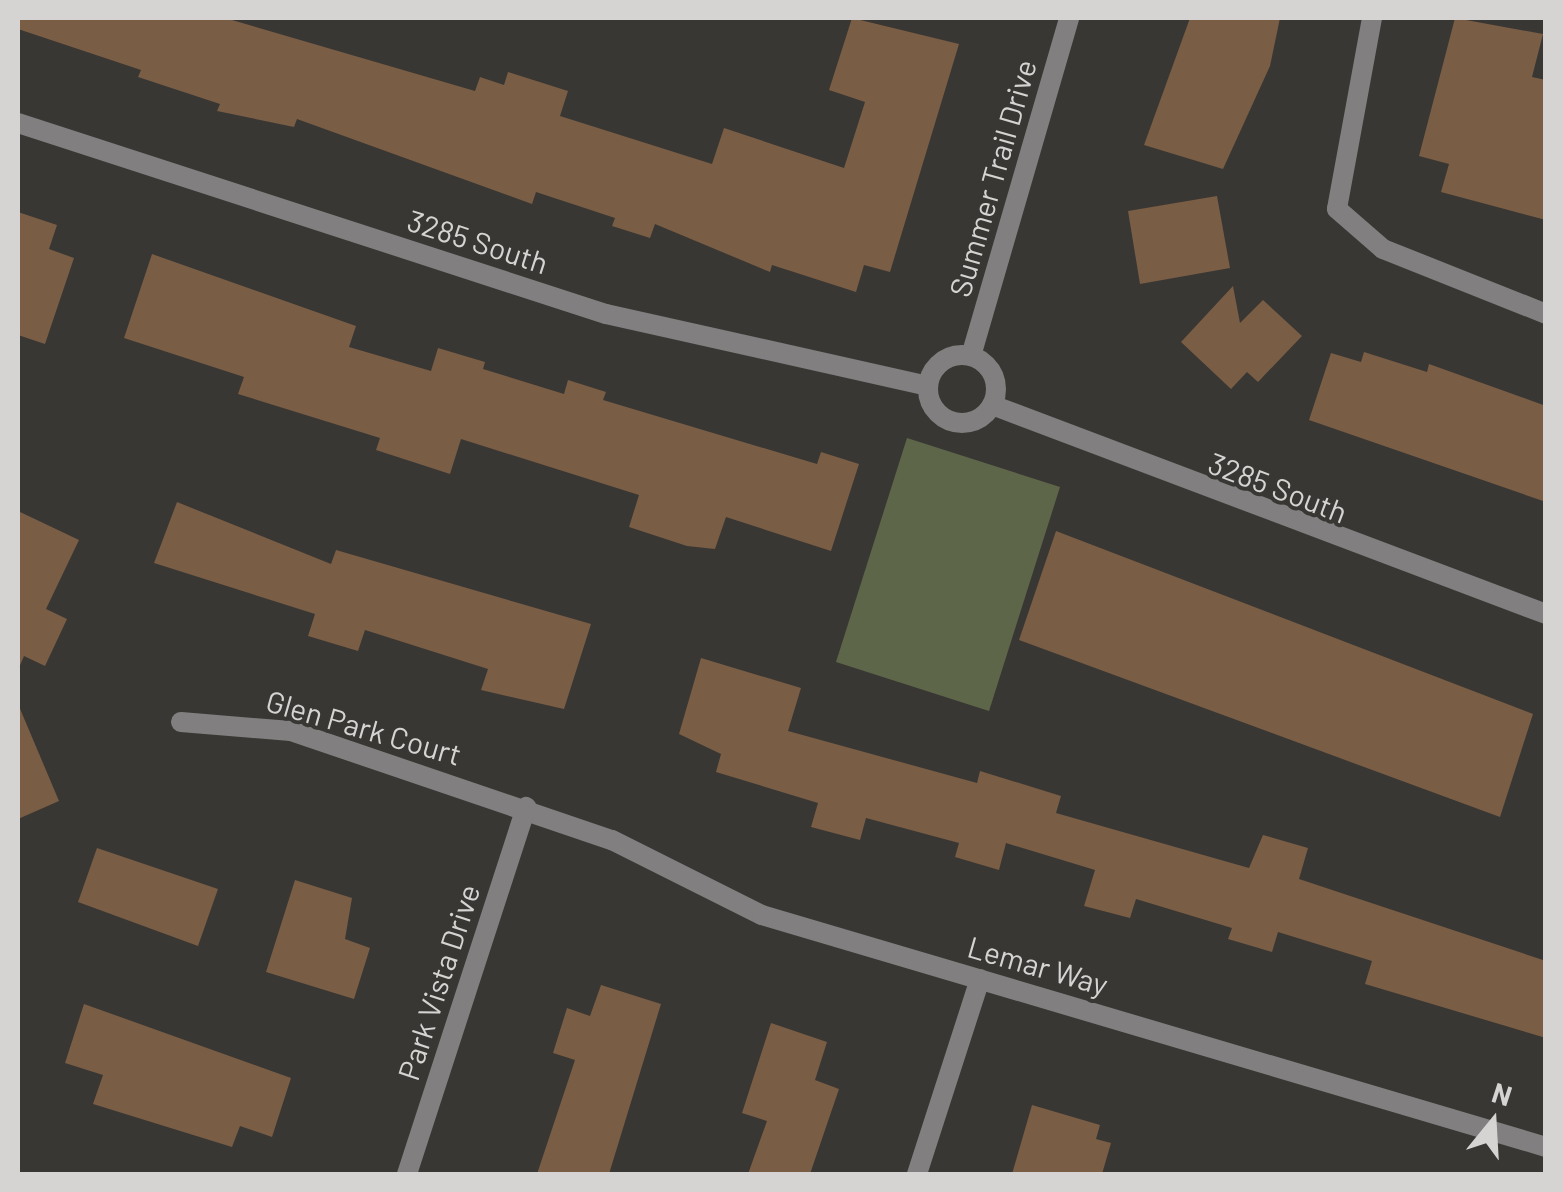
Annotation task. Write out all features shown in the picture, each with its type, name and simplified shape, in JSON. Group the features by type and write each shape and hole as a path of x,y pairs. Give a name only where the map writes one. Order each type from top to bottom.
{"street":[{"name":"Summer Trail Drive","path":"971,356 1069,18"},
{"path":"1372,18 1337,209 1383,249 1546,314"},
{"name":"3285 South","path":"18,123 606,314 928,386"},
{"path":"971,356 993,376 992,405 982,417 952,421 928,386 942,360 971,356"},
{"name":"3285 South","path":"992,405 1546,614"},
{"name":"Glen Park Court","path":"181,722 291,731 526,807"},
{"name":"Lemar Way","path":"526,807 748,910 1546,1146"},
{"name":"Park Vista Drive","path":"408,1174 526,807"},
{"path":"917,1174 980,979"}],"green space":[{"path":"907,438 1060,487 989,711 836,662"}],"building":[{"path":"18,18 225,18 475,91 480,77 504,85 508,72 568,91 560,116 712,164 724,128 844,168 865,102 829,90 852,18 959,44 890,272 864,265 856,292 772,265 770,272 655,224 650,238 612,226 615,218 536,192 532,204 297,119 294,127 217,111 220,104 138,77 141,70 18,29"},
{"path":"1190,18 1280,18 1270,66 1223,169 1144,145"},
{"path":"1455,18 1543,34 1532,77 1546,80 1546,220 1441,192 1449,164 1419,156"},
{"path":"1217,196 1230,268 1140,284 1128,211"},
{"path":"18,212 57,225 49,249 74,258 45,344 18,335"},
{"path":"152,254 356,326 349,347 431,371 438,348 485,362 483,369 564,394 568,380 606,392 603,400 817,464 821,452 859,464 831,551 726,517 715,549 687,546 629,527 639,495 461,439 450,474 376,450 380,438 238,394 244,377 124,338"},
{"path":"1233,286 1240,323 1263,300 1302,336 1258,382 1247,372 1231,389 1181,342"},
{"path":"1364,352 1427,372 1429,364 1546,406 1546,502 1309,420 1331,353 1361,362"},
{"path":"177,502 331,564 336,550 591,624 564,709 481,690 488,669 365,630 358,651 308,636 315,614 154,563"},
{"path":"18,511 79,540 46,609 67,619 45,666 24,656 18,670"},
{"path":"1056,531 1533,714 1500,817 1019,640"},
{"path":"701,658 801,688 788,731 977,783 980,771 1061,796 1056,813 1249,868 1263,835 1308,848 1299,879 1546,961 1546,1038 1365,984 1372,961 1278,932 1272,952 1228,939 1232,928 1136,899 1130,918 1084,906 1095,870 1006,843 999,870 955,857 959,843 866,818 860,840 811,827 818,803 716,772 721,754 679,734"},
{"path":"18,704 59,801 18,819"},
{"path":"97,848 218,889 198,946 78,902"},
{"path":"295,880 352,898 345,939 370,948 354,999 266,972"},
{"path":"601,985 661,1004 609,1174 537,1174 575,1060 553,1053 567,1008 590,1016"},
{"path":"84,1004 291,1078 272,1137 240,1126 232,1147 93,1104 103,1075 65,1063"},
{"path":"771,1023 827,1042 815,1080 839,1089 810,1174 748,1174 767,1121 742,1113"},
{"path":"1032,1105 1100,1125 1096,1139 1111,1143 1102,1174 1012,1174"}]}
